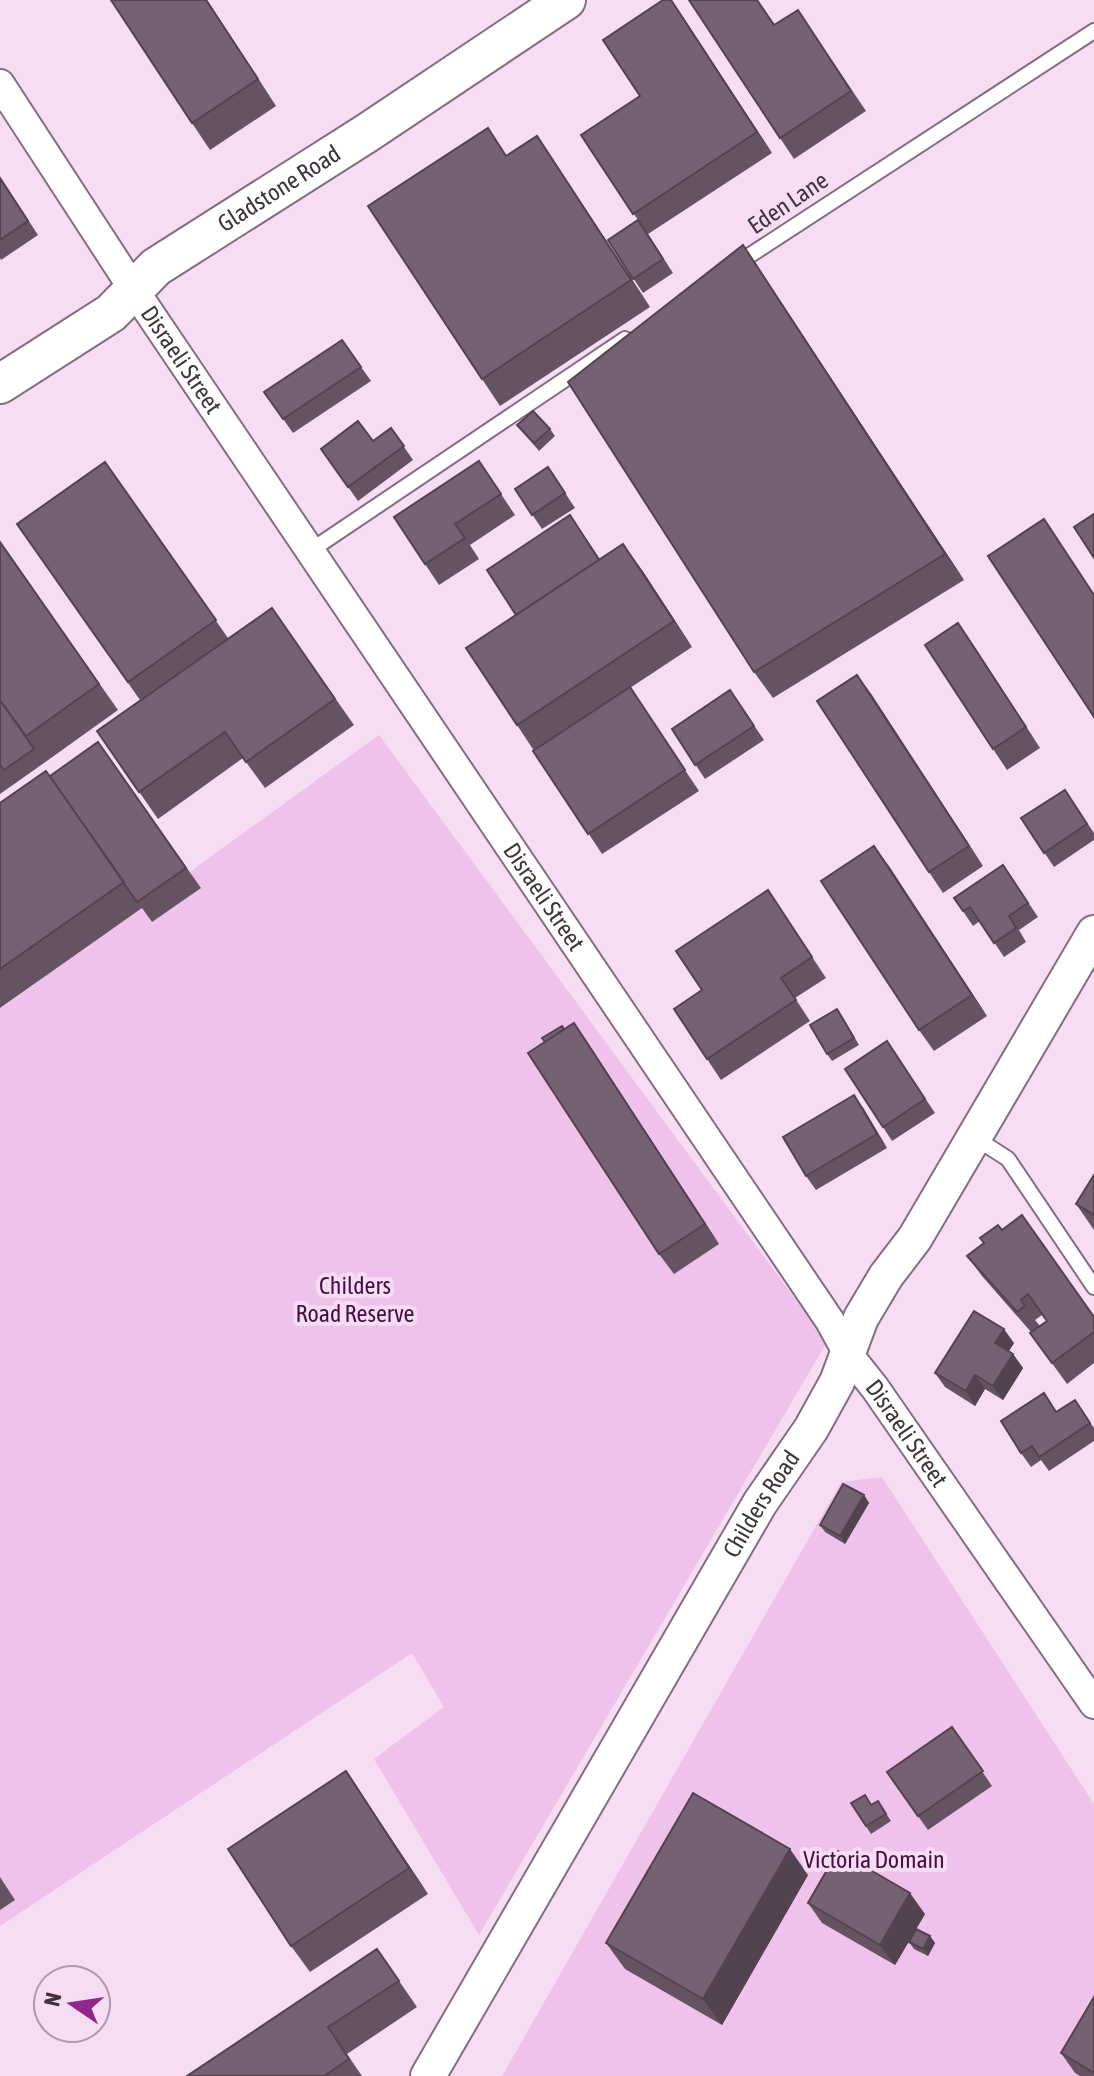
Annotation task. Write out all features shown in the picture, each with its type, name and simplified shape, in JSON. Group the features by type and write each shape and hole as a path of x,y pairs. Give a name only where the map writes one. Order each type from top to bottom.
{"main road":[{"name":"Gladstone Road","path":"0,384 111,313 156,267 367,133 566,0"}],"street":[{"name":"Disraeli Street","path":"1,87 134,290 830,1321 848,1354 875,1388 1094,1704"},
{"name":"Childers Road","path":"428,2076 760,1503 811,1429 837,1382 861,1318 886,1276 915,1238 1094,933"}],"lane":[{"name":"Eden Lane","path":"720,275 1094,31"},
{"path":"310,551 641,328"},
{"path":"974,1137 1008,1159 1094,1287"}],"green space":[{"name":"Childers Road Reserve","path":"379,735 827,1342 479,1935 374,1759 444,1707 412,1653 0,1926 0,1009"},
{"name":"Victoria Domain","path":"882,1477 1094,1804 1094,2076 502,2076 841,1482"}],"building":[{"path":"111,0 206,0 258,79 192,123"},
{"path":"663,0 671,0 757,132 633,214 581,135 640,96 603,40"},
{"path":"689,0 757,0 774,25 798,10 851,91 780,138"},
{"path":"488,128 506,156 537,136 631,280 482,379 368,206"},
{"path":"0,178 28,221 0,240"},
{"path":"638,220 663,259 633,279 608,240"},
{"path":"743,245 945,554 754,672 568,382"},
{"path":"342,340 361,367 283,419 264,392"},
{"path":"533,411 550,429 534,443 517,425"},
{"path":"358,421 373,441 391,428 404,446 348,487 321,449"},
{"path":"479,461 501,494 455,524 465,538 425,564 394,517"},
{"path":"105,462 216,620 128,682 17,524"},
{"path":"548,467 565,493 532,515 515,489"},
{"path":"1094,514 1094,558 1074,527"},
{"path":"570,515 599,560 516,615 487,570"},
{"path":"1044,519 1094,595 1094,717 988,556"},
{"path":"0,542 99,684 26,736 0,700"},
{"path":"623,544 674,621 517,725 466,648"},
{"path":"272,608 335,699 246,762 225,732 139,792 97,731"},
{"path":"958,623 1026,727 993,749 925,645"},
{"path":"857,675 969,846 929,872 817,701"},
{"path":"630,687 685,770 588,834 533,751"},
{"path":"730,690 754,726 695,765 672,729"},
{"path":"0,700 34,749 4,770 0,765"},
{"path":"98,742 186,868 137,902 50,776"},
{"path":"46,771 124,882 0,969 0,803"},
{"path":"1065,790 1087,824 1044,853 1021,818"},
{"path":"874,846 972,995 919,1030 821,881"},
{"path":"1003,865 1028,903 1009,916 1016,928 994,943 970,907 963,911 954,898"},
{"path":"768,890 812,957 781,978 796,1000 707,1059 674,1009 702,990 676,951"},
{"path":"837,1009 854,1038 827,1054 810,1025"},
{"path":"574,1023 705,1224 659,1254 528,1053"},
{"path":"562,1026 564,1029 545,1042 542,1038"},
{"path":"887,1041 925,1099 883,1127 845,1069"},
{"path":"854,1095 877,1134 806,1176 783,1137"},
{"path":"1094,1175 1094,1215 1076,1204"},
{"path":"1022,1215 1094,1317 1094,1332 1052,1363 1030,1333 1047,1321 1028,1294 1021,1300 1025,1306 1017,1312 967,1256 984,1243 980,1238 998,1225 1002,1230"},
{"path":"974,1311 1004,1329 995,1343 1013,1354 993,1386 975,1375 966,1391 935,1373"},
{"path":"1044,1393 1056,1412 1075,1400 1090,1423 1039,1457 1032,1446 1021,1453 1001,1421"},
{"path":"843,1484 864,1495 840,1536 820,1525"},
{"path":"952,1727 983,1771 918,1816 887,1772"},
{"path":"346,1771 409,1868 291,1946 228,1849"},
{"path":"693,1793 790,1849 703,1999 606,1943"},
{"path":"865,1795 871,1805 878,1801 886,1814 866,1826 851,1803"},
{"path":"838,1851 910,1893 880,1945 808,1903"},
{"path":"916,1929 930,1936 923,1949 909,1942"},
{"path":"377,1949 399,1981 328,2027 349,2059 324,2076 187,2076"},
{"path":"1094,1997 1094,2073 1061,2053"}]}
